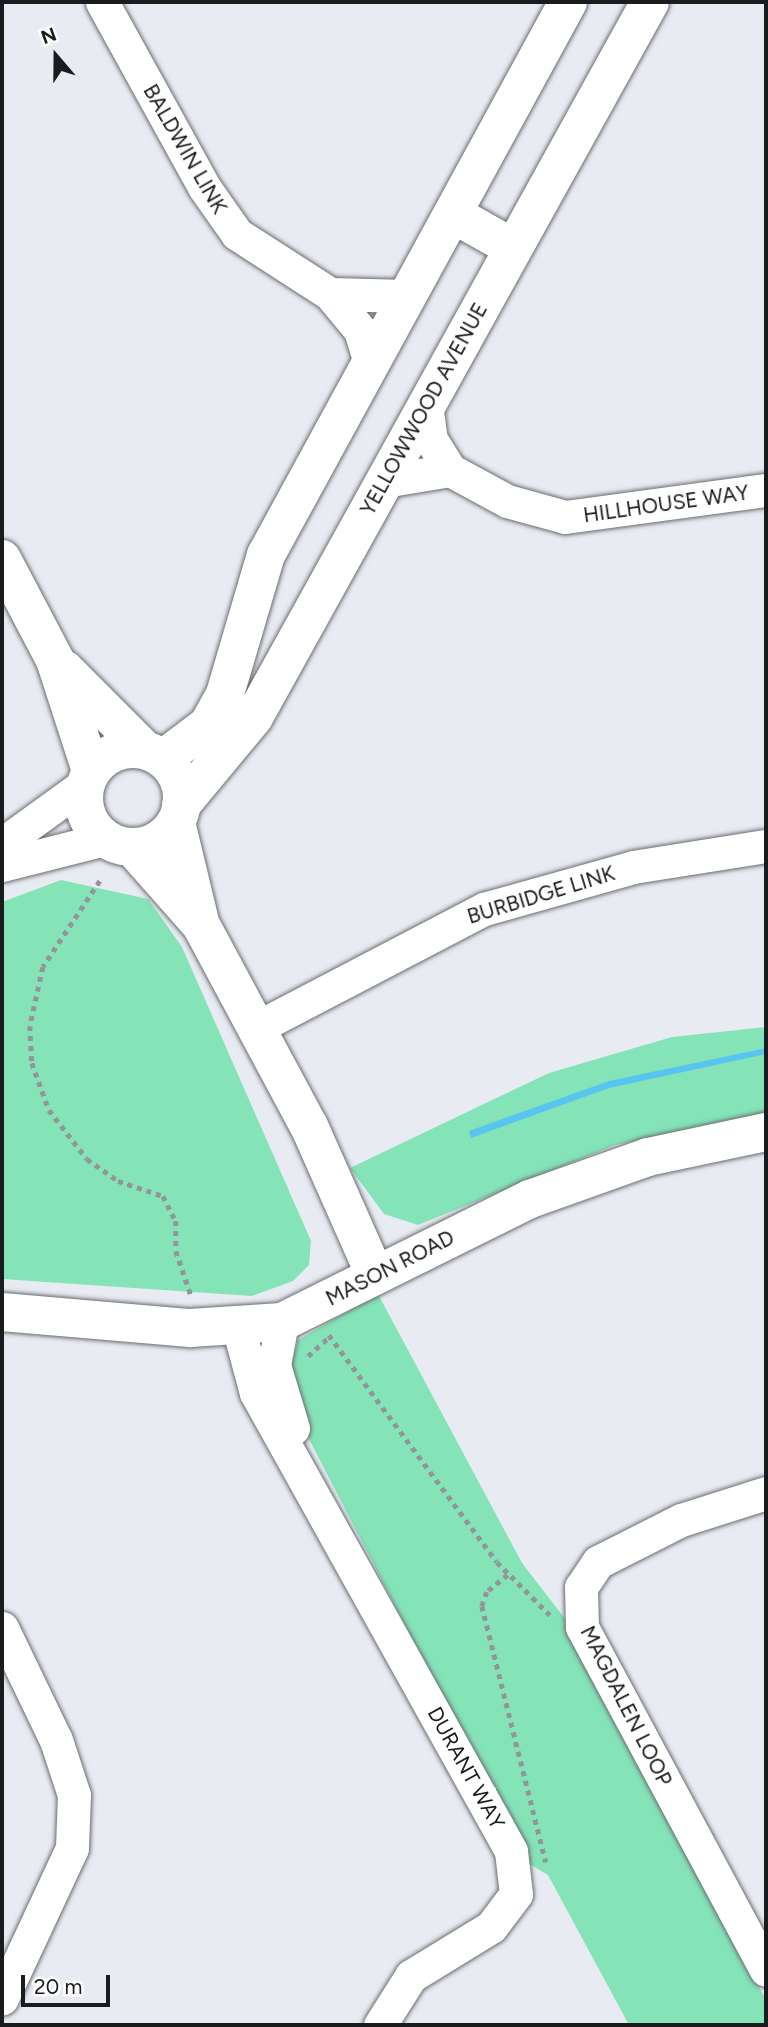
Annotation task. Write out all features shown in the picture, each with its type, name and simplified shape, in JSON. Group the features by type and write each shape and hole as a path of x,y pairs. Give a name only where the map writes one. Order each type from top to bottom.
{"street":[{"name":"BALDWIN LINK","path":"102,2 221,215 255,251 330,294 360,330 371,365"},
{"name":"YELLOWWOOD AVENUE","path":"178,813 254,718 650,2"},
{"path":"2,844 88,778 115,753 154,755 208,725 225,694 266,555 453,214 562,7"},
{"path":"453,214 513,248"},
{"name":"BALDWIN LINK","path":"330,294 408,296"},
{"name":"HILLHOUSE WAY","path":"426,406 431,440 450,470 507,501 565,517 766,490"},
{"path":"384,481 450,470"},
{"path":"2,559 55,660 88,778 90,823 118,843 201,925"},
{"path":"55,660 178,780 178,813 201,925 389,1268"},
{"path":"2,865 118,843 149,844 178,813"},
{"name":"BURBIDGE LINK","path":"256,1028 484,909 633,867 766,846"},
{"name":"MASON ROAD","path":"2,1312 190,1328 282,1322 530,1199 648,1157 766,1132"},
{"name":"DURANT WAY","path":"282,1322 274,1365 307,1478"},
{"name":"DURANT WAY","path":"238,1326 256,1393 307,1478 511,1851 516,1894 491,1927 411,1976 380,2025"},
{"name":"MAGDALEN LOOP","path":"766,1493 681,1520 598,1562 581,1587 582,1627 766,1970"},
{"path":"2,1628 57,1740 74,1795 72,1848 2,1998"}],"path":[{"path":"100,881 43,967 30,1027 32,1063 49,1110 87,1159 118,1181 163,1196 195,1302"},
{"path":"299,1361 330,1336 508,1575 562,1624"},
{"path":"508,1575 487,1592 483,1614 548,1854 544,1871 514,1873"}],"green space":[{"path":"61,880 148,899 182,947 311,1241 309,1265 293,1281 252,1296 2,1279 2,902"},
{"path":"766,1027 766,1113 615,1145 418,1225 384,1214 350,1168 549,1073 672,1037"},
{"path":"378,1294 522,1563 566,1620 766,2000 766,2025 629,2025 548,1875 528,1863 295,1412 288,1376 298,1340"}],"water":[{"path":"766,1048 766,1054 609,1088 471,1138 469,1131 609,1081"}]}
